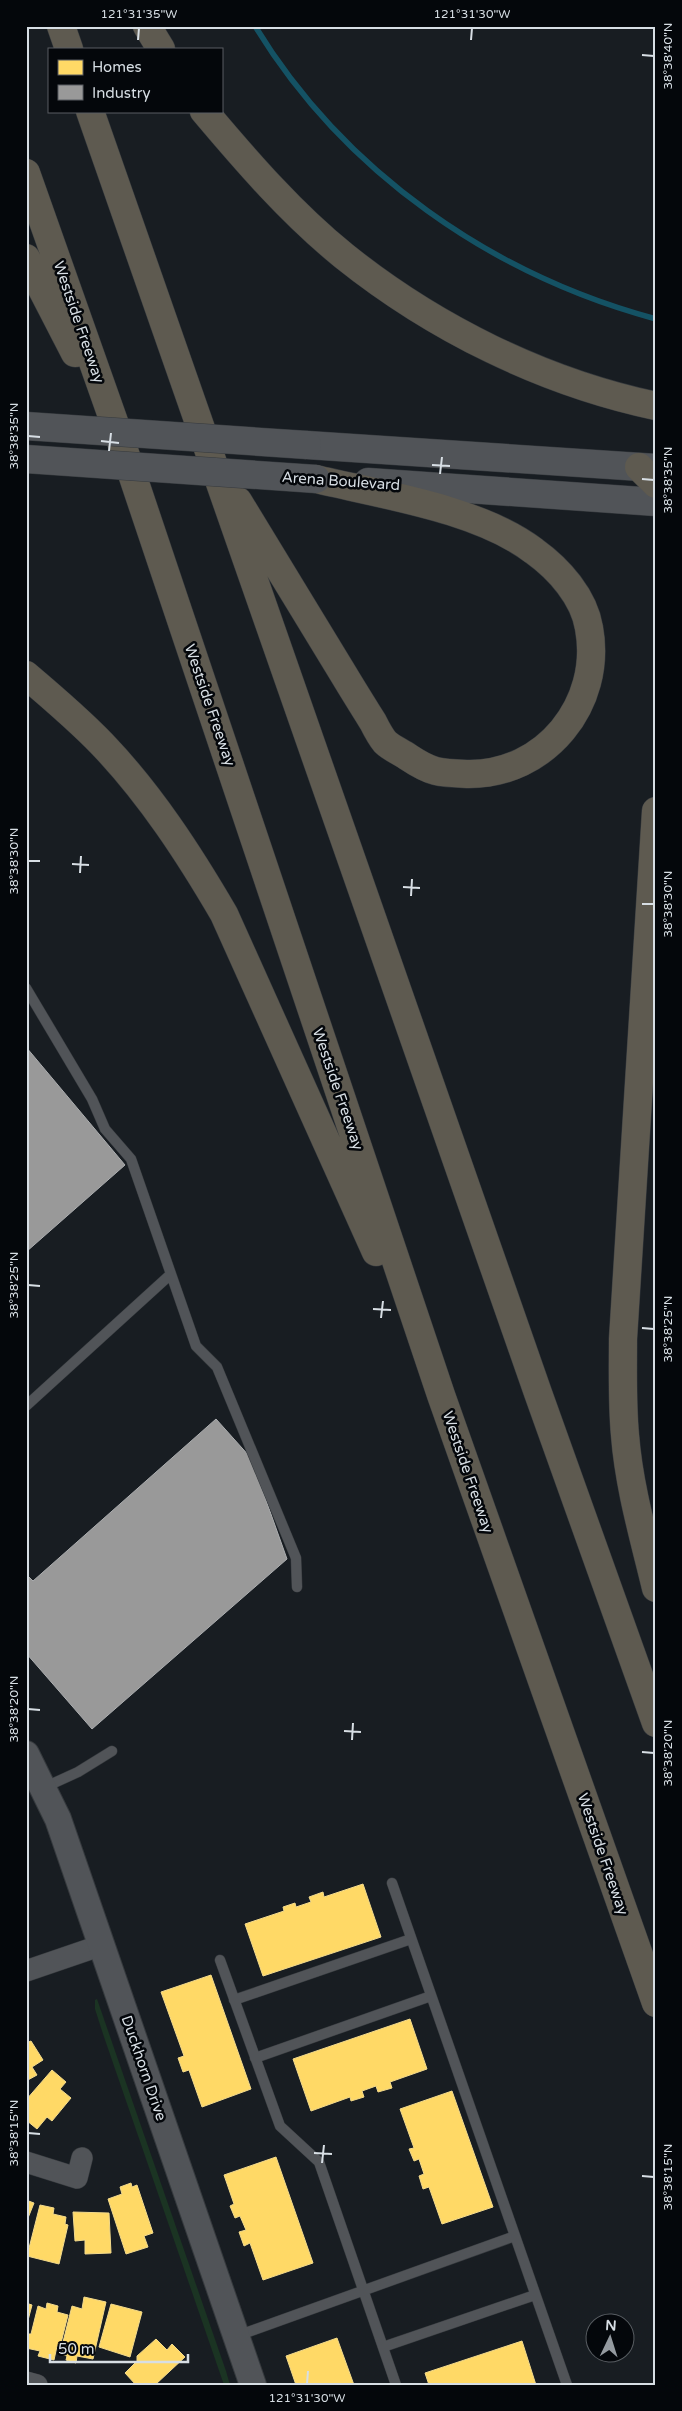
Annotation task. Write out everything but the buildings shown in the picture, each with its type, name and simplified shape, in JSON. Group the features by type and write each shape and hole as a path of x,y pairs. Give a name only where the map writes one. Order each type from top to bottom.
{"highway":[{"path":"61,26 69,48"},
{"path":"147,26 159,48"},
{"path":"90,112 656,1723"},
{"path":"205,112 242,157 292,208 343,255 401,297 462,335 519,360 576,384 624,399 656,406"},
{"name":"Westside Freeway","path":"26,173 124,450 440,1395 656,2003"},
{"path":"26,258 124,450"},
{"path":"210,455 385,742 426,770 447,773 485,774 524,761 559,735 574,717 584,696 591,661 589,628 580,601 568,584 533,550 499,530 448,511 316,479"},
{"path":"26,674 102,744 143,792 201,874 219,906 440,1395"},
{"path":"656,811 623,1340 623,1400 625,1436 633,1486 656,1588"}],"main road":[{"path":"26,426 307,445 650,473"},
{"name":"Arena Boulevard","path":"26,459 656,502"}],"street":[{"name":"Duckhorn Drive","path":"26,1754 58,1820 253,2385"},
{"path":"26,1972 102,1945"},
{"path":"26,2162 77,2178 82,2158"},
{"path":"26,2382 37,2385"}],"lane":[{"path":"26,988 92,1099 105,1128 132,1159 196,1346 217,1367 296,1558 297,1587"},
{"path":"26,1406 171,1274"},
{"path":"44,1788 78,1772 112,1751"},
{"path":"392,1882 567,2385"},
{"path":"234,2000 411,1939"},
{"path":"220,1960 280,2126 319,2162 396,2385"},
{"path":"255,2058 431,1996"},
{"path":"237,2336 515,2236"},
{"path":"383,2348 536,2295"}],"green space":[{"path":"97,1999 230,2385 224,2385 103,2034 95,2009 95,2000"}],"waterway":[{"path":"255,26 291,79 332,127 378,171 427,211 481,245 537,275 595,300 656,319"}]}
